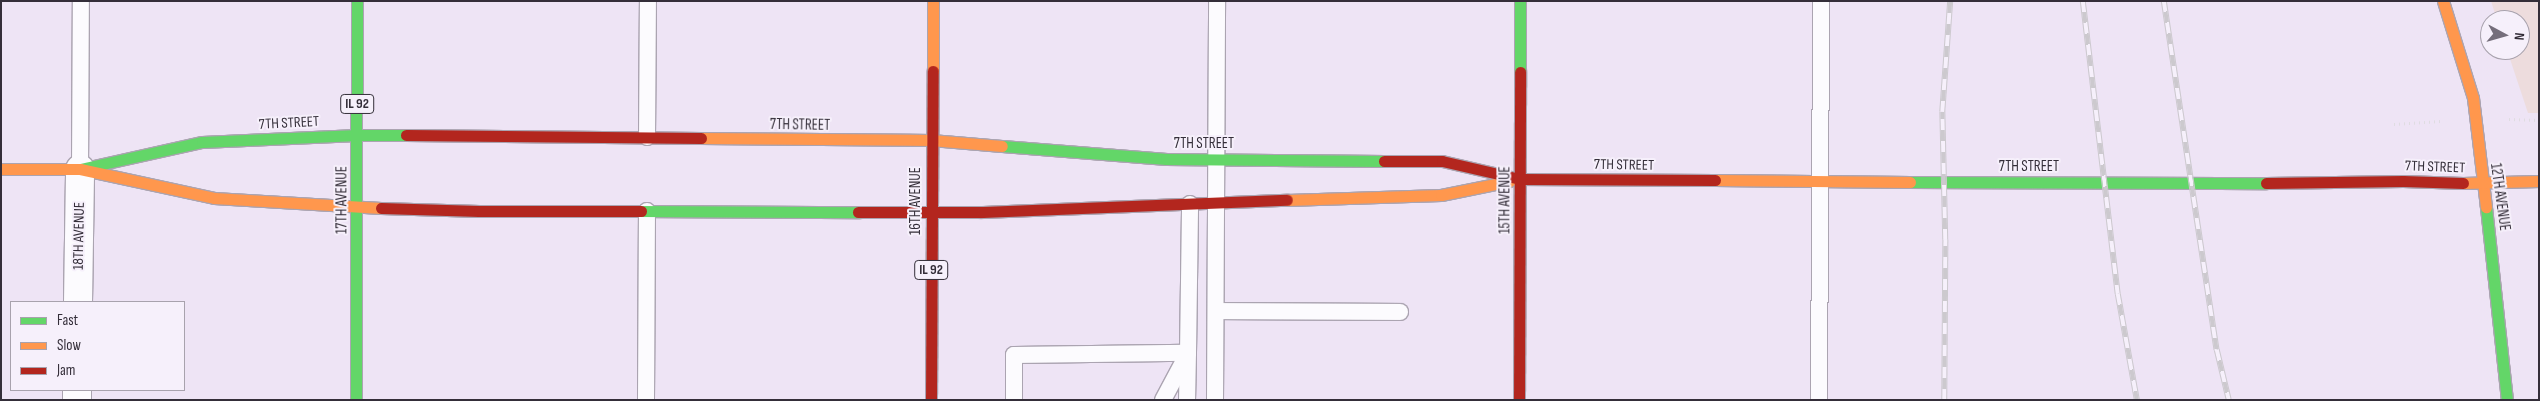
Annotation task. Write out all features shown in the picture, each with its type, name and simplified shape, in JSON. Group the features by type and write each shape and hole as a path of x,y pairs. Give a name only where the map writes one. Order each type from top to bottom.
{"street":[{"name":"17TH AVENUE","path":"356,400 357,1"},
{"name":"16TH AVENUE","path":"931,400 933,1"},
{"name":"15TH AVENUE","path":"1519,400 1520,1"},
{"name":"12TH AVENUE","path":"2444,1 2473,98 2507,400"},
{"name":"7TH STREET","path":"80,170 202,142 357,135 931,140 1166,159 1215,158 1304,162 1442,161 1520,179"},
{"name":"7TH STREET","path":"1,169 80,170 214,198 357,207 479,211 982,212 1104,206 1217,204 1335,197 1441,195 1520,179 2191,184 2403,181 2482,184 2539,181"},
{"name":"18TH AVENUE","path":"78,301 80,170"}],"lane":[{"path":"80,170 81,1"},
{"path":"647,137 648,1"},
{"path":"1215,400 1217,204 1215,158 1216,1"},
{"path":"1818,400 1821,1"},
{"path":"1186,400 1190,204"},
{"path":"646,400 647,211"},
{"path":"1216,310 1400,312"},
{"path":"1014,400 1014,355 1188,353"},
{"path":"1164,400 1188,353"}],"shaded area":[{"path":"2491,1 2539,1 2539,113 2528,113 2510,60 2530,60 2530,10 2494,10"}],"railway":[{"path":"1944,400 1945,240 1942,112 1950,1"},
{"path":"2083,1 2118,294 2137,400"},
{"path":"2164,1 2217,350 2229,400"}],"traffic: fast":[{"path":"356,400 357,1"},
{"path":"1520,1 1520,72"},
{"path":"80,169 202,142 357,135 406,135"},
{"path":"1002,146 1166,159 1384,161"},
{"path":"1910,182 2266,183"},
{"path":"2486,207 2507,400"},
{"path":"641,211 858,212"}],"traffic: slow":[{"path":"933,1 933,71"},
{"path":"2443,1 2473,98 2486,207"},
{"path":"701,138 931,140 1002,146"},
{"path":"1,169 80,169 214,198 381,208"},
{"path":"1715,180 1910,182"},
{"path":"1287,200 1441,195 1510,181"},
{"path":"2463,183 2539,181"}],"traffic: jam":[{"path":"931,400 933,71"},
{"path":"1519,400 1520,72"},
{"path":"406,135 701,138"},
{"path":"1384,161 1442,161 1520,179 1715,180"},
{"path":"2266,183 2403,181 2463,183"},
{"path":"858,212 982,212 1287,200"},
{"path":"381,208 479,211 641,211"}]}
